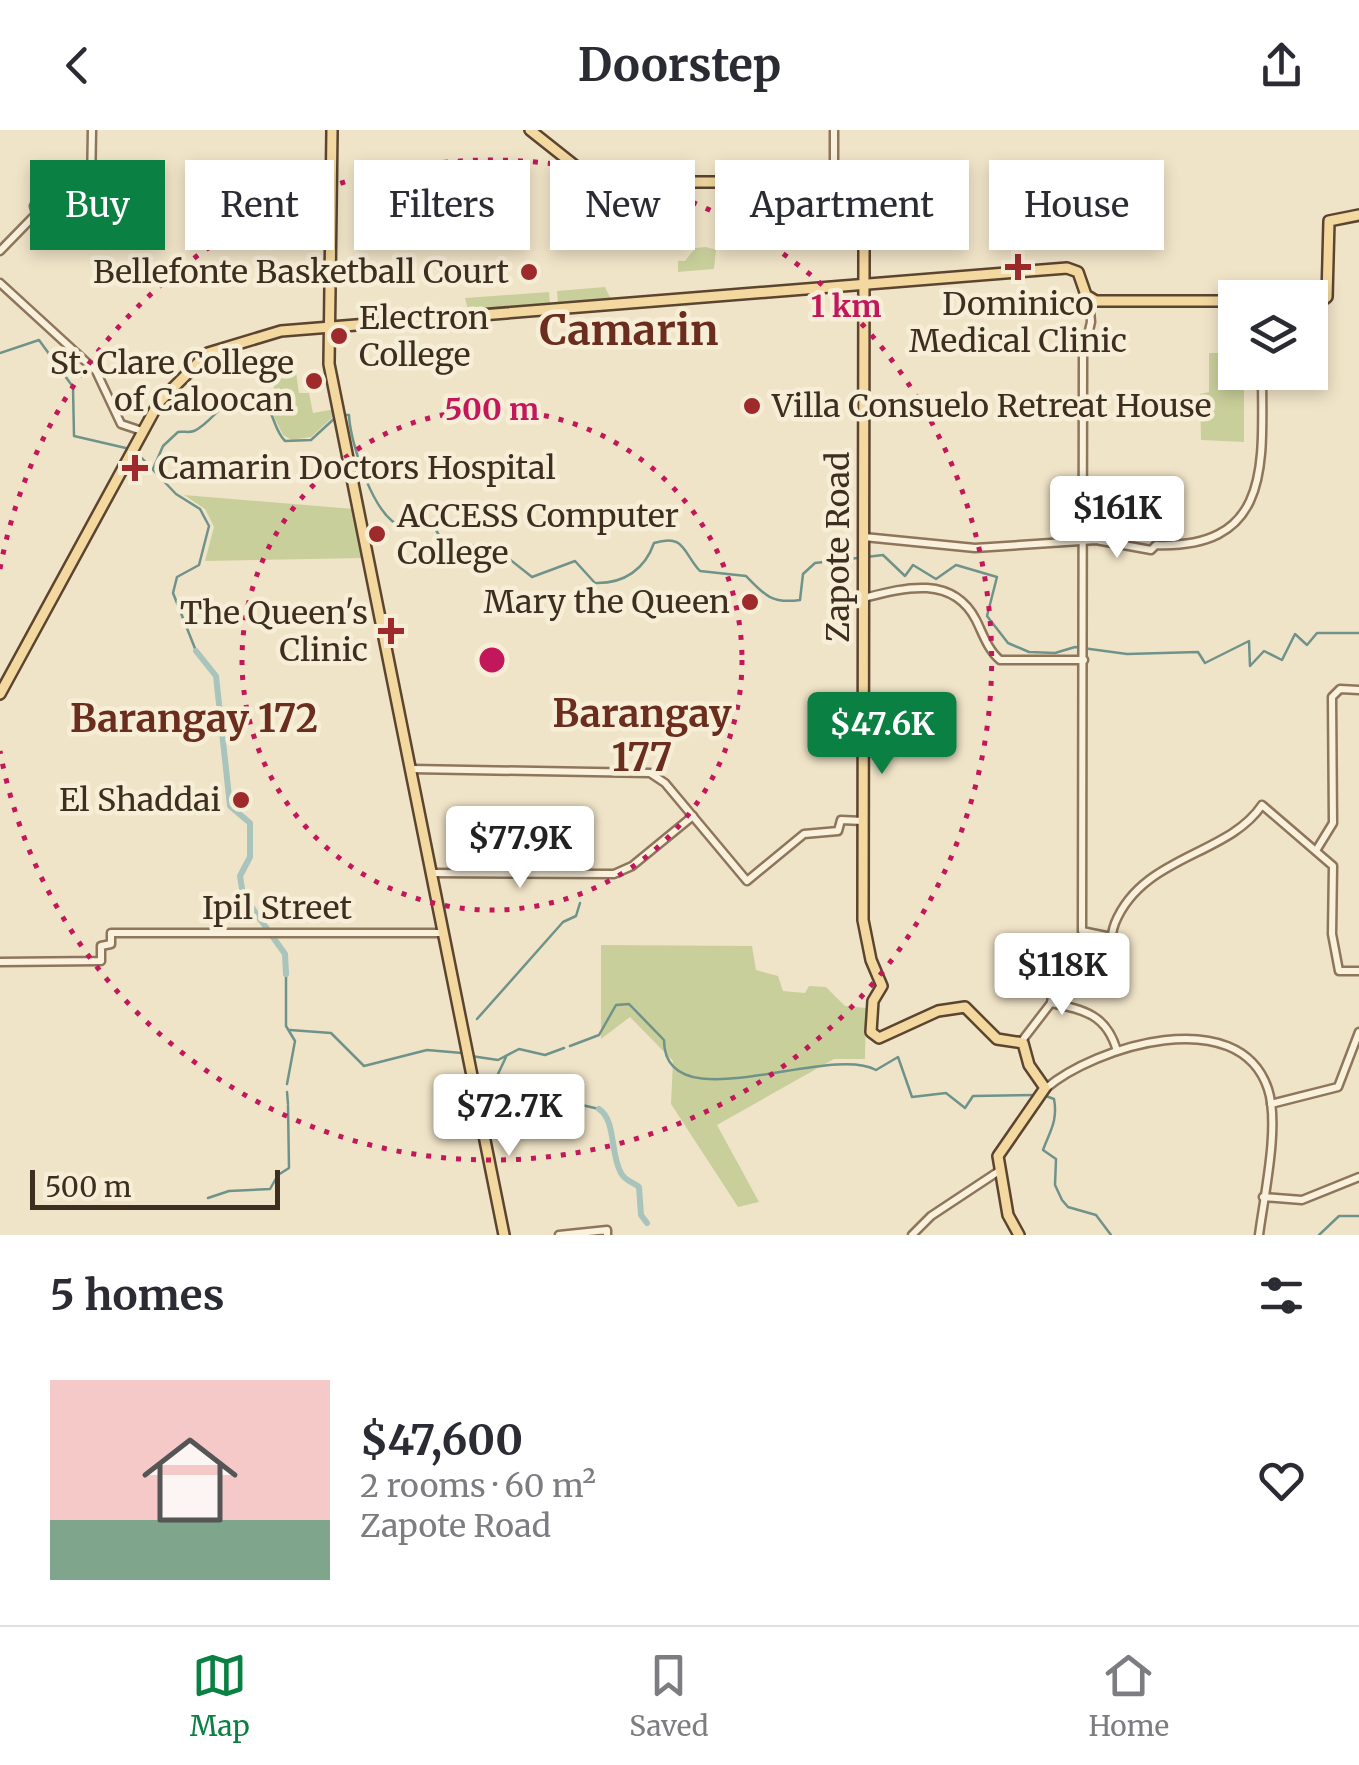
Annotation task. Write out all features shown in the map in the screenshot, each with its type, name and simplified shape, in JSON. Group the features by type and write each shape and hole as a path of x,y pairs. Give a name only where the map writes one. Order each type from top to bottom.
{"main road":[{"path":"332,130 322,329 504,1235"},
{"path":"530,130 588,176 608,182 715,182"},
{"path":"1327,280 1329,221 1359,215"},
{"name":"Zapote Road","path":"863,250 864,928 882,987 872,1007 871,1032 875,1038 903,1030 938,1011 962,1007 996,1039 1022,1042"},
{"path":"0,694 165,394 202,358 230,343 265,334 1070,268 1078,272 1089,298 1218,301"},
{"path":"1019,1235 1008,1216 999,1172 1000,1152 1042,1093 1022,1042"}],"street":[{"path":"0,252 34,212 46,189 91,188 92,130"},
{"path":"834,130 834,160"},
{"path":"0,283 96,372 120,424 142,431"},
{"path":"1089,298 1092,322 1083,356 1083,932 1111,937"},
{"path":"862,537 975,548 1082,541 1151,550 1156,545 1181,545 1223,534 1256,493 1262,461 1262,390"},
{"path":"862,598 906,586 934,589 968,607 1000,660 1084,653"},
{"path":"1317,849 1333,828 1335,692 1358,689"},
{"path":"411,770 645,771 665,783 746,881 804,834 838,830 841,820 863,821"},
{"path":"1022,1042 1051,1003 1056,970 1109,969 1111,937 1122,910 1158,872 1244,824 1262,805 1317,849 1334,871 1332,934 1338,971 1359,971"},
{"path":"432,873 608,874 632,866 693,816"},
{"name":"Ipil Street","path":"0,962 100,962 101,948 110,944 111,933 444,933"},
{"path":"1051,1003 1097,1016 1110,1028 1117,1051"},
{"path":"1271,1104 1338,1088 1359,1032"},
{"path":"1042,1093 1078,1064 1117,1051 1163,1042 1224,1043 1254,1064 1271,1104 1259,1234"},
{"path":"912,1235 931,1216 999,1172"},
{"path":"1263,1197 1298,1201 1359,1177"},
{"path":"563,1235 607,1232"}],"green space":[{"path":"695,248 716,250 714,269 678,272 678,261 685,261"},
{"path":"605,287 612,301 558,304 557,291"},
{"path":"549,292 550,304 468,310 465,298"},
{"path":"1209,353 1218,353 1218,390 1244,390 1244,442 1201,440 1200,394 1209,392"},
{"path":"296,372 299,393 309,393 313,413 335,409 336,414 311,437 292,440 283,435 266,401 276,399 272,377"},
{"path":"184,495 354,509 366,558 205,561 214,527 205,509"},
{"path":"601,945 752,946 756,970 778,976 783,991 805,993 809,986 826,987 845,1006 866,1008 865,1059 834,1059 717,1125 759,1202 738,1207 671,1104 673,1061 630,1017 601,1039"}],"waterway":[{"path":"0,353 39,340 73,387 74,436 130,449"},
{"path":"153,469 163,446 178,432 192,432 242,394 266,405 285,441 311,440 336,417"},
{"path":"343,415 349,415 366,479 393,522 408,528 436,530 447,549 489,543 532,577 575,561 595,583 615,581 639,567 654,543 672,541 682,546 700,571 746,576 775,599 800,600 803,574 815,563 883,555 905,576 913,565 936,579 956,565 997,577 987,616 1008,643 1029,652 1055,653 1075,647 1127,654 1198,652 1205,663 1249,641 1250,666 1264,651 1282,660 1295,634 1307,645 1317,633 1359,633"},
{"path":"137,453 176,494 200,509 209,526 199,565 177,577 173,593 196,651"},
{"path":"196,651 216,676 230,806 250,823 250,857 240,876 243,895 285,954 286,974"},
{"path":"477,1019 563,922 576,916 580,903"},
{"path":"286,974 286,1026 295,1041 287,1084"},
{"path":"570,1046 599,1035 616,1005 629,1004 664,1040 671,1064 690,1076 718,1079 853,1064 876,1070 898,1057 912,1097 946,1093 965,1108 973,1096 1038,1095"},
{"path":"290,1030 331,1033 364,1066 427,1050 462,1053"},
{"path":"471,1056 498,1060 519,1049 545,1055 564,1048"},
{"path":"498,1074 506,1057"},
{"path":"496,1085 599,1109"},
{"path":"287,1092 288,1104"},
{"path":"1046,1096 1054,1099 1055,1114 1043,1150 1056,1159 1055,1185 1062,1200 1068,1207 1096,1215 1111,1235"},
{"path":"208,1198 229,1191 270,1189 278,1175 289,1168 288,1106"},
{"path":"599,1109 611,1129 621,1173 639,1187 641,1215 647,1223"},
{"path":"1319,1235 1339,1216 1359,1216"}],"place":[{"name":"Dominico Medical Clinic","path":"1018,267"},
{"name":"Bellefonte Basketball Court","path":"529,272"},
{"name":"Electron College","path":"339,336"},
{"name":"St. Clare College of Caloocan","path":"314,381"},
{"name":"Villa Consuelo Retreat House","path":"752,406"},
{"name":"Camarin Doctors Hospital","path":"135,468"},
{"name":"ACCESS Computer College","path":"377,534"},
{"name":"Mary the Queen","path":"750,602"},
{"name":"The Queen's Clinic","path":"391,631"},
{"name":"El Shaddai","path":"241,800"}],"district":[{"name":"Camarin","path":"629,330"},
{"name":"Barangay 172","path":"194,719"},
{"name":"Barangay 177","path":"642,736"}]}
